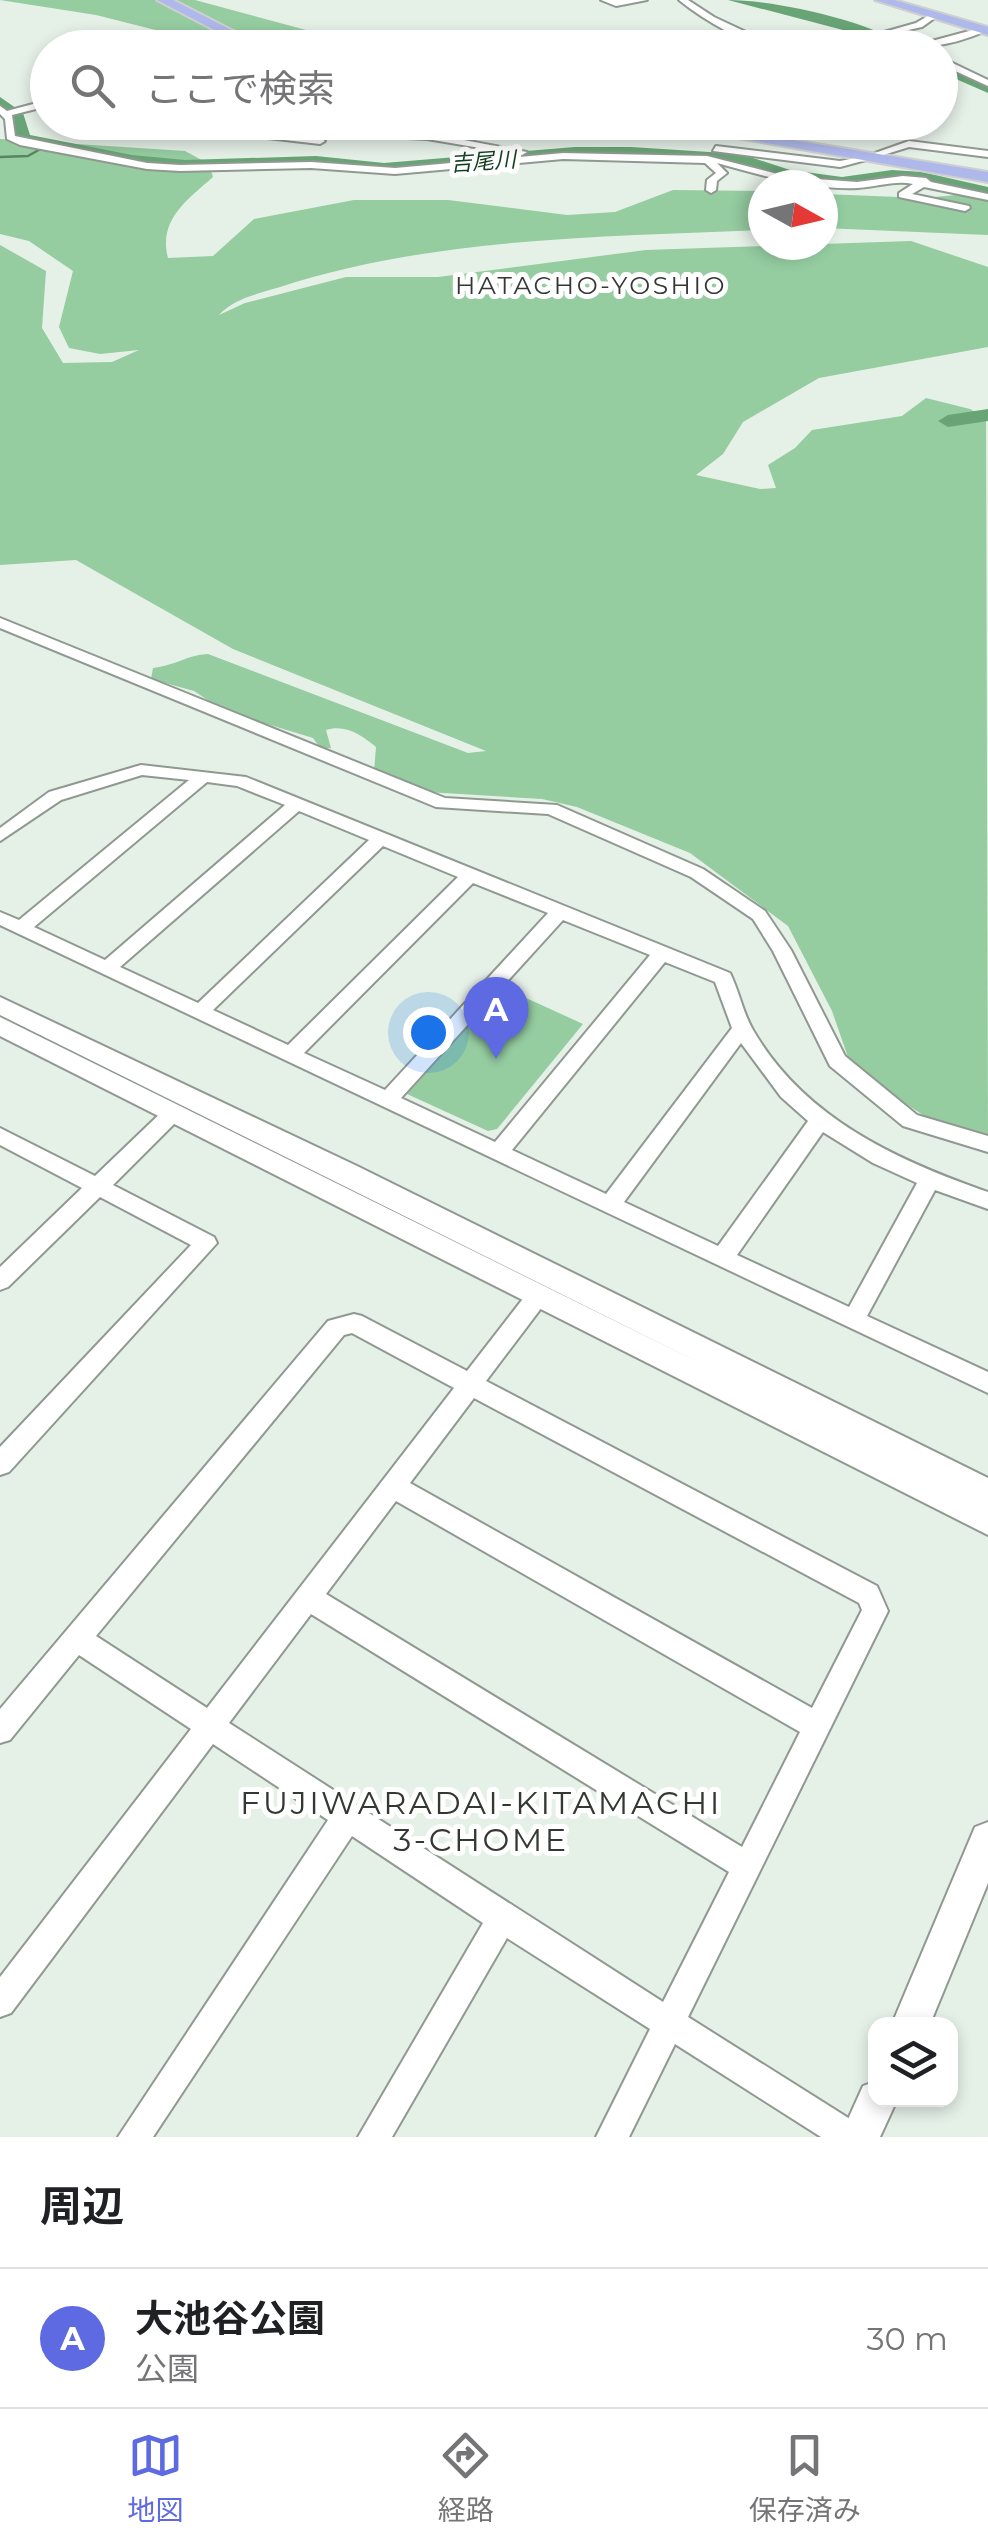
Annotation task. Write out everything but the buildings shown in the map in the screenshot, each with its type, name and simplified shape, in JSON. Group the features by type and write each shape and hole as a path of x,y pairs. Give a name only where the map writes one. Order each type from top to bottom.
{"main road":[{"path":"151,0 212,30"},
{"path":"163,0 224,30"},
{"path":"881,0 986,31"},
{"path":"767,140 988,175"},
{"path":"783,140 988,175"}],"street":[{"path":"604,0 616,4 644,0"},
{"path":"683,0 737,30"},
{"path":"898,30 919,25 933,15"},
{"path":"958,38 986,31"},
{"path":"958,69 988,83"},
{"path":"10,112 10,137 20,142 147,166 325,166 394,171 514,157 726,148 840,164 861,160"},
{"path":"310,140 336,140"},
{"path":"444,140 514,157 707,159 818,184 935,175 988,196"},
{"path":"325,166 332,152 325,147 330,142"},
{"path":"861,144 882,153 909,144 988,154"},
{"path":"953,149 935,175 903,194 909,202 965,208"},
{"path":"707,159 722,173 712,180 711,190"},
{"path":"0,623 442,804 551,809 697,874 759,916 782,950 837,1061 910,1121 988,1144"},
{"path":"0,836 8,819 54,796 142,770 240,781 723,978 742,1028 780,1084 820,1120 877,1157 929,1181 988,1201"},
{"path":"21,928 204,776"},
{"path":"107,968 297,804"},
{"path":"200,1012 380,838"},
{"path":"290,1054 471,874"},
{"path":"387,1100 562,910"},
{"path":"0,918 988,1383"},
{"path":"498,1152 662,952"},
{"path":"0,1005 277,1138 988,1493"},
{"path":"0,1026 988,1522"},
{"path":"610,1204 742,1028"},
{"path":"3,1273 174,1112"},
{"path":"724,1257 820,1120"},
{"path":"0,1136 206,1243 0,1464"},
{"path":"854,1319 929,1181"},
{"path":"0,2002 537,1297"},
{"path":"0,1730 336,1328 354,1323 868,1596 876,1611 612,2137"},
{"path":"393,1486 817,1726"},
{"path":"310,1598 746,1866"},
{"path":"78,1638 502,1918 850,2137"},
{"path":"134,2137 348,1816"},
{"path":"914,2017 988,1840"},
{"path":"374,2137 502,1918"},
{"path":"860,2137 874,2107"}],"green space":[{"path":"0,0 195,0 306,30 156,30 96,15"},
{"path":"0,139 185,151 209,164 213,177 171,222 166,245 168,258 213,256 254,219 354,200 448,200 567,215 615,212 673,190 748,191 748,231 519,242 398,258 338,270 255,294 219,315 245,303 346,277 438,277 646,250 748,247 748,260 838,260 838,243 911,241 988,267 988,347 819,378 743,422 723,454 696,475 760,489 776,488 768,465 795,448 812,430 902,416 926,398 970,409 986,419 988,1140 942,1127 873,1083 849,1060 832,1011 788,926 690,853 577,807 542,799 427,792 374,772 376,747 353,732 340,728 326,730 331,748 321,749 313,738 224,711 194,691 151,679 153,668 208,654 468,753 486,751 233,649 76,560 0,565 0,245 46,271 42,328 63,363 112,362 139,350 100,354 69,348 59,327 73,271 29,241 0,234"},
{"path":"988,192 988,235 838,229 838,195 924,198"},
{"path":"502,987 583,1024 497,1129 488,1131 407,1094"}],"waterway":[{"path":"735,0 856,30"},
{"path":"958,75 988,89"},
{"name":"吉尾川","path":"0,102 18,116 19,135 30,140"},
{"name":"吉尾川","path":"30,140 132,160 185,165 316,161 384,168 575,152 631,152 741,159 787,175 842,182 892,175 922,177 988,192"},
{"path":"0,157 28,156 44,147"},
{"path":"948,421 988,415"}],"place":[{"name":"大池谷公園","path":"496,1059"}],"district":[{"name":"HATACHO-YOSHIO","path":"591,285"},
{"name":"FUJIWARADAI-KITAMACHI 3-CHOME","path":"481,1822"}]}
